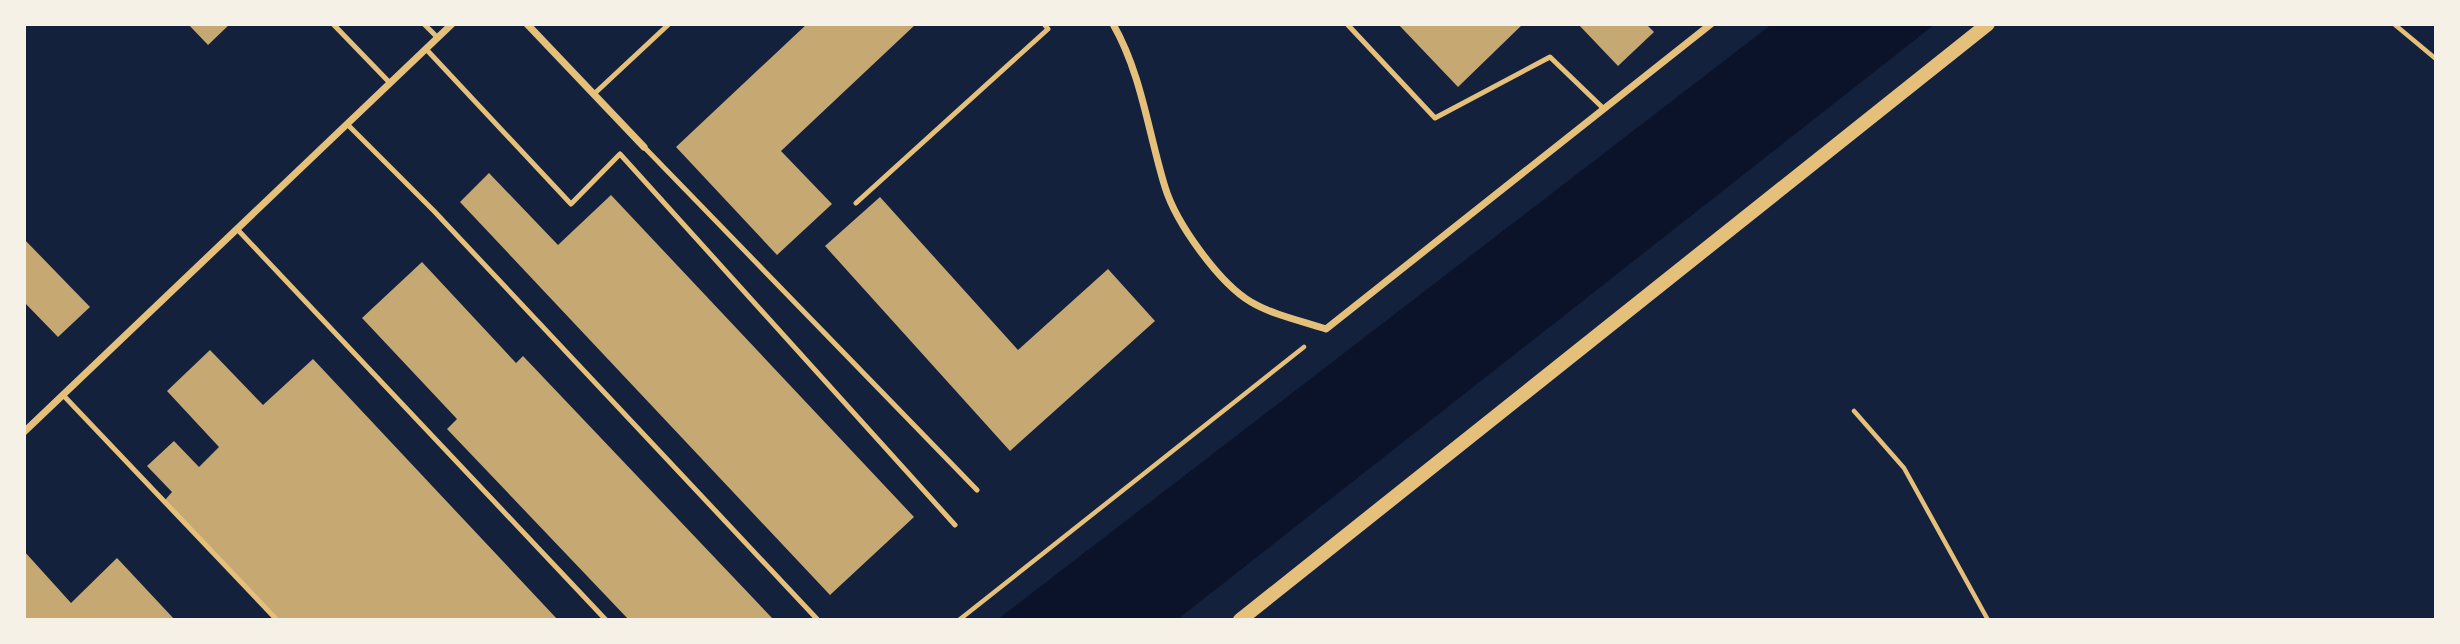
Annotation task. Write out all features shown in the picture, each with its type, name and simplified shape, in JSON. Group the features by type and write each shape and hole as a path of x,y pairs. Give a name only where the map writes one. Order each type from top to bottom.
{"main road":[{"path":"1240,620 1988,24"}],"street":[{"path":"24,432 452,24"},
{"path":"527,24 644,147"},
{"path":"1113,24 1125,46 1150,122 1166,190 1212,266 1252,303 1326,329 1711,24"}],"lane":[{"path":"333,24 390,83"},
{"path":"424,24 438,38"},
{"path":"594,94 669,24"},
{"path":"856,203 1048,30 1044,24"},
{"path":"1347,24 1435,118 1550,57 1605,109"},
{"path":"426,49 571,204 620,154 955,525"},
{"path":"347,124 434,211 817,619"},
{"path":"644,147 977,490"},
{"path":"237,229 607,620"},
{"path":"63,395 277,620"}],"path":[{"path":"2393,24 2433,57 2435,50"},
{"path":"959,620 1326,329"},
{"path":"1854,411 1904,468 1988,620"}],"water":[{"path":"1772,24 1934,25 1178,619 998,619"}],"building":[{"path":"188,24 230,24 208,45"},
{"path":"807,24 916,24 781,151 832,204 777,255 676,147"},
{"path":"1398,24 1523,24 1458,87"},
{"path":"1578,24 1646,24 1654,32 1618,66"},
{"path":"489,173 558,245 611,195 914,517 830,595 460,202"},
{"path":"880,197 1018,350 1108,269 1155,321 1010,451 825,246"},
{"path":"24,239 90,307 58,337 24,302"},
{"path":"422,262 516,363 523,356 774,620 629,620 447,429 457,419 362,318"},
{"path":"210,350 263,405 313,359 558,620 278,620 165,500 172,492 147,466 174,441 199,467 219,447 167,391"},
{"path":"24,551 71,603 117,558 175,620 24,620"}]}
